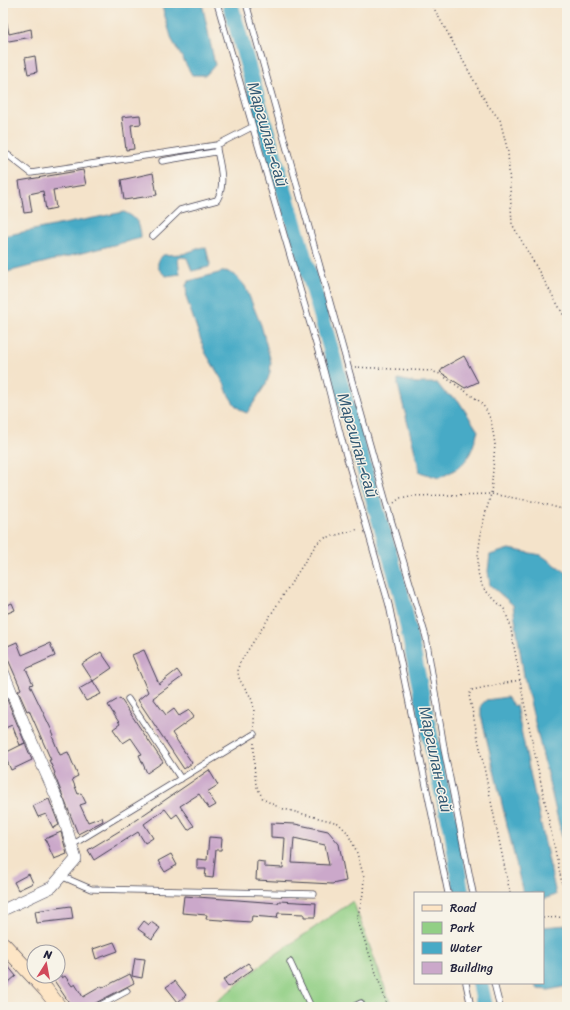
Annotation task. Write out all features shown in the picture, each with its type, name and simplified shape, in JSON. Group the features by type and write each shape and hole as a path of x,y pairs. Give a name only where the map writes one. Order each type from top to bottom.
{"main road":[{"path":"3,944 46,990 59,1007"}],"street":[{"path":"3,671 59,803 76,859 52,887 3,910"}],"lane":[{"path":"217,3 324,371 366,527 389,605 448,892"},
{"path":"246,3 347,366 426,637 445,754 473,892"},
{"path":"3,156 8,155 31,174 217,147 252,127"},
{"path":"162,161 215,152 217,147"},
{"path":"153,236 180,210 217,200 220,195 222,175 217,147"},
{"path":"128,699 182,780"},
{"path":"72,846 182,780 254,734"},
{"path":"61,876 91,889 314,894"},
{"path":"290,962 311,1007"},
{"path":"466,984 471,1007"},
{"path":"494,984 500,1007"},
{"path":"96,1007 127,991"},
{"path":"353,1007 361,1002"}],"path":[{"path":"431,3 480,93 500,120 508,152 512,224 567,321"},
{"path":"347,366 431,371 440,374 478,400 492,420 496,444 491,494 482,526 478,555 478,573 483,588 504,609 510,624 520,680 567,907"},
{"path":"389,513 393,503 400,498 411,496 491,494 537,502 562,510 567,515"},
{"path":"562,510 564,499 567,496"},
{"path":"366,527 325,538 317,542 239,664 237,672 239,679 252,699 254,714 254,765 256,785 263,799 280,808 338,823 347,832 356,850 364,877 363,894 357,919 388,1007"},
{"path":"510,892 469,694 472,690 520,680"},
{"path":"544,918 567,917"}],"green space":[{"path":"353,901 392,1007 210,1007 266,961"}],"water":[{"path":"161,3 202,3 215,65 206,75 192,75 172,40"},
{"path":"124,212 132,216 139,225 141,238 3,273 3,236"},
{"path":"203,247 206,248 210,264 209,267 192,271 187,258 181,257 178,259 180,274 166,276 158,267 160,258 163,255 183,254"},
{"path":"226,271 235,275 245,286 261,325 271,362 270,373 266,384 247,413 235,405 205,352 187,300 186,285 189,281"},
{"path":"398,379 416,383 437,383 445,393 458,400 478,431 472,449 466,460 456,469 439,478 420,472 398,385"},
{"path":"509,549 541,555 567,573 567,858 524,676 513,605 490,585 488,571 490,555"},
{"path":"507,697 513,705 516,706 556,895 544,899 544,892 523,892 481,715 481,705 486,700"},
{"path":"567,925 567,986 549,990 538,989 535,984 544,984 544,927"}],"building":[{"path":"6,19 9,34 31,29 32,37 3,42 3,20"},
{"path":"35,56 37,72 28,74 25,58"},
{"path":"140,115 141,124 131,125 134,149 126,150 122,117"},
{"path":"83,170 86,185 53,190 56,208 46,210 43,191 29,194 32,212 24,213 19,181"},
{"path":"153,173 157,195 124,200 121,180"},
{"path":"464,356 478,382 465,388 440,372 444,367"},
{"path":"12,603 15,610 3,615 3,607"},
{"path":"17,642 22,655 50,643 55,656 26,669 33,684 30,685 54,735 52,736 60,755 68,752 78,776 72,779 78,794 81,793 86,803 80,805 88,822 102,817 103,821 78,834 49,760 51,760 29,710 27,711 18,691 21,689 3,648"},
{"path":"144,650 159,684 177,670 182,677 153,698 166,715 174,709 179,716 189,710 194,717 172,733 192,763 184,769 138,700 148,692 132,655"},
{"path":"101,652 112,668 93,681 82,664"},
{"path":"93,681 101,694 86,701 79,689"},
{"path":"6,697 25,743 20,745 12,725 3,729 3,698"},
{"path":"120,698 163,762 147,773 139,755 142,754 131,738 123,743 113,729 120,724 108,705"},
{"path":"25,743 32,760 11,770 7,761 3,763 3,754"},
{"path":"209,770 218,785 207,792 216,805 209,809 199,794 180,806 194,826 188,830 177,814 172,818 165,809 144,824 153,838 145,843 138,832 94,860 88,850 121,830"},
{"path":"49,799 59,825 53,828 46,814 38,817 33,806"},
{"path":"271,823 295,824 328,831 339,844 346,881 332,884 256,880 257,861 264,862 264,867 283,868 285,838 271,837","holes":["294,838 325,845 329,865 292,863"]},
{"path":"61,832 67,854 54,859 45,839"},
{"path":"209,837 222,838 221,850 216,850 213,878 205,877 206,869 197,869 197,859 207,860"},
{"path":"171,854 177,865 165,872 158,861"},
{"path":"29,874 33,883 18,890 14,882"},
{"path":"184,896 278,903 279,901 316,903 315,917 304,917 304,914 278,913 277,918 252,916 251,922 206,919 207,915 182,913"},
{"path":"71,906 73,919 37,923 35,911"},
{"path":"144,921 149,925 151,922 160,928 152,939 138,929"},
{"path":"114,942 118,951 96,959 93,949"},
{"path":"135,958 145,959 142,978 132,976"},
{"path":"3,960 16,976 3,987"},
{"path":"248,963 253,969 228,987 223,980"},
{"path":"130,974 134,983 88,1007 72,1007 56,984 66,984 66,977 72,986 75,984 83,997 102,986 102,988"},
{"path":"175,981 186,995 178,1002 166,987"}],"waterway":[{"name":"Маргилан-сай","path":"230,3 401,593 437,771 452,830 461,892"},
{"name":"Маргилан-сай","path":"480,984 485,1007"}]}
